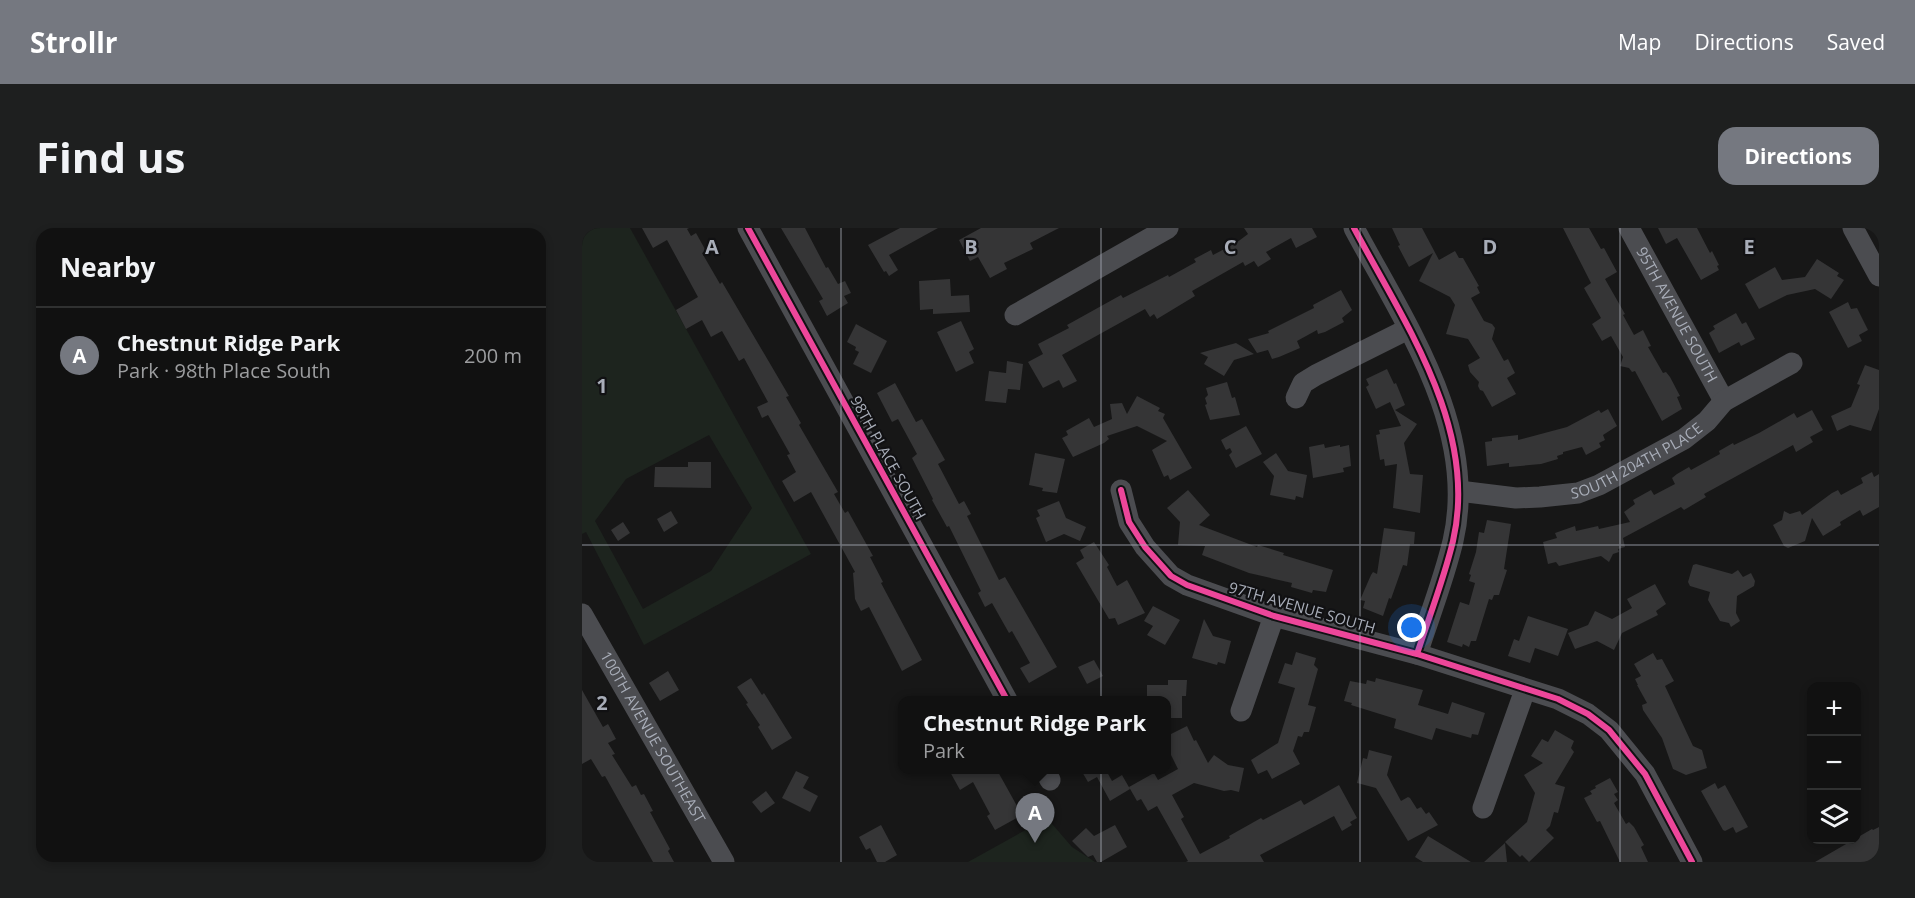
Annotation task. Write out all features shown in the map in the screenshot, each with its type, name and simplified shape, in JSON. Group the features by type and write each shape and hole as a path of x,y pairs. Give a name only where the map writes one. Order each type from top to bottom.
{"street":[{"name":"98TH PLACE SOUTH","path":"747,228 1005,696"},
{"path":"1015,315 1168,228"},
{"path":"1354,228 1428,369 1450,428 1459,491 1453,541 1417,654"},
{"name":"95TH AVENUE SOUTH","path":"1629,228 1724,401"},
{"path":"1854,228 1879,276"},
{"path":"1296,398 1303,383 1408,329"},
{"name":"SOUTH 204TH PLACE","path":"1459,491 1516,498 1560,496 1578,493 1599,485 1684,439 1707,421 1724,401 1792,363"},
{"name":"97TH AVENUE SOUTH","path":"1121,490 1129,522 1145,548 1172,576 1187,585 1274,616 1417,654 1558,699 1588,714 1609,730 1645,774 1692,862"},
{"name":"100TH AVENUE SOUTHEAST","path":"582,614 724,862"},
{"path":"1241,711 1274,616"},
{"path":"1482,808 1525,690"}],"shaded area":[{"path":"582,228 630,228 811,554 644,645 586,532 582,534","holes":["709,435 752,508 711,571 643,609 595,521 626,479"]},
{"path":"1047,818 1072,847 1095,862 968,862"}],"building":[{"path":"642,228 689,228 687,229 691,236 696,233 706,251 702,253 720,284 722,282 789,396 786,397 801,423 799,425 838,492 834,494 845,513 848,511 873,556 870,557 883,582 881,583 922,660 902,671 869,607 861,611 855,599 853,573 855,572 811,492 794,502 782,481 796,472 787,455 790,454 768,415 762,418 757,407 768,402 744,358 739,361 722,331 711,337 702,320 686,329 676,310 698,297 667,240 653,248"},
{"path":"781,228 805,228 826,268 828,267 838,284 845,281 851,293 844,296 848,303 827,316 819,301 823,299"},
{"path":"900,228 938,228 889,255 898,270 889,276 886,271 884,272 868,245"},
{"path":"981,228 1059,228 1030,243 1033,249 1004,263 1007,269 990,278 978,257 970,261 959,240"},
{"path":"1244,228 1312,228 1317,237 1296,248 1291,238 1266,252 1271,259 1258,267 1254,261 1245,266 1243,262 1192,291 1195,296 1157,319 1154,314 1150,317 1145,309 1062,355 1077,381 1063,388 1059,380 1043,388 1028,362 1043,354 1038,344 1069,328 1067,325 1121,295 1123,298 1168,275 1169,277 1196,262 1194,259 1211,250 1213,255 1236,243 1248,234"},
{"path":"1392,228 1422,228 1439,260 1455,251 1459,258 1463,258 1479,286 1477,287 1480,293 1471,298 1484,321 1495,328 1492,339 1504,361 1508,359 1515,373 1507,378 1516,394 1492,407 1483,391 1480,390 1479,382 1470,372 1468,365 1480,358 1468,339 1446,334 1455,305 1450,297 1419,281 1433,253 1409,267"},
{"path":"1563,228 1589,228 1601,249 1604,248 1617,272 1605,279 1625,314 1623,315 1634,335 1643,330 1651,346 1648,347 1663,373 1666,372 1670,377 1680,396 1677,397 1682,409 1662,421 1635,371 1632,372 1629,368 1620,366 1623,357 1611,336 1602,341 1592,324 1601,318 1584,288 1591,283"},
{"path":"1658,228 1697,228 1710,253 1712,251 1719,270 1701,280 1677,238 1666,244"},
{"path":"1817,259 1839,273 1837,276 1844,280 1831,299 1815,289 1787,295 1759,309 1745,284 1775,267 1782,280 1805,277"},
{"path":"950,279 951,296 969,295 970,312 933,314 933,309 920,310 919,281"},
{"path":"1341,290 1352,310 1342,318 1344,322 1325,332 1318,334 1317,330 1297,341 1300,348 1272,359 1268,350 1257,353 1248,339 1269,333 1268,331 1314,308 1313,305"},
{"path":"1848,302 1851,309 1857,308 1868,330 1859,335 1862,341 1848,348 1829,312"},
{"path":"1736,313 1742,324 1746,322 1755,339 1741,346 1739,342 1719,353 1709,333 1715,329 1713,326"},
{"path":"961,321 974,349 969,352 974,363 956,372 937,332"},
{"path":"856,324 887,341 871,373 853,364 859,352 855,350 856,347 847,342"},
{"path":"1236,343 1254,354 1234,360 1224,376 1204,364 1208,357 1200,353"},
{"path":"1007,361 1023,364 1020,390 1008,389 1006,403 985,401 989,371 1006,373"},
{"path":"1865,365 1879,370 1879,409 1871,431 1850,425 1837,431 1831,416 1851,407"},
{"path":"1387,369 1405,405 1395,410 1417,424 1404,443 1410,474 1423,475 1420,513 1393,508 1397,464 1385,466 1384,459 1380,460 1376,435 1380,434 1379,430 1401,426 1390,402 1376,409 1366,387 1369,385 1366,379"},
{"path":"1227,382 1232,398 1235,397 1240,415 1210,420 1205,405 1207,404 1205,398 1208,395 1206,388"},
{"path":"895,383 916,422 922,419 945,460 938,464 959,504 964,501 971,514 967,516 999,580 1005,577 1057,667 1029,683 1020,668 1030,663 1012,631 1009,633 992,603 985,607 978,593 981,591 912,458 917,454 898,419 892,422 877,393"},
{"path":"1137,396 1160,408 1158,411 1165,414 1163,418 1192,468 1170,480 1168,475 1164,477 1152,450 1167,441 1137,426 1107,436 1109,439 1104,443 1073,457 1062,438 1068,435 1066,431 1089,418 1094,427 1112,419 1110,404 1122,403 1127,414"},
{"path":"1608,409 1617,426 1603,435 1605,440 1599,443 1601,447 1586,455 1582,447 1563,452 1557,456 1558,459 1541,464 1509,467 1509,463 1487,466 1485,442 1492,441 1492,438 1518,435 1518,440 1567,427 1599,410 1601,413"},
{"path":"1812,410 1823,430 1810,437 1813,442 1796,452 1793,445 1704,494 1706,497 1684,510 1681,507 1623,538 1625,547 1618,549 1619,552 1613,554 1609,562 1601,556 1559,566 1556,562 1548,564 1543,542 1557,538 1555,533 1575,526 1576,531 1598,526 1599,529 1630,522 1624,512 1635,504 1633,500 1651,490 1654,495 1675,484 1672,478 1677,474 1689,467 1691,470 1720,454 1719,451 1733,443 1734,445 1759,433 1794,413 1797,418"},
{"path":"1246,426 1262,454 1236,468 1229,455 1232,452 1230,448 1226,450 1221,440"},
{"path":"1324,444 1325,448 1349,445 1351,466 1343,468 1344,472 1313,478 1309,447"},
{"path":"1035,453 1065,459 1057,493 1042,491 1043,488 1029,485"},
{"path":"1276,453 1288,471 1307,475 1303,498 1296,496 1295,500 1270,495 1274,476 1263,462"},
{"path":"688,462 711,462 711,488 654,487 655,467 688,467"},
{"path":"1872,472 1874,477 1879,474 1879,507 1863,516 1860,510 1823,536 1812,518 1805,541 1788,548 1784,546 1773,525 1782,520 1784,511 1790,514 1800,511 1802,515 1832,493 1838,490 1841,495 1863,483 1861,478"},
{"path":"1188,490 1210,515 1199,525 1257,547 1258,545 1333,570 1326,592 1313,590 1312,593 1291,587 1292,583 1249,573 1202,555 1205,546 1178,545 1180,522 1167,508"},
{"path":"1059,501 1066,518 1086,527 1080,541 1064,534 1046,542 1036,518 1040,516 1037,510"},
{"path":"671,511 678,523 664,532 657,519"},
{"path":"1487,520 1511,524 1504,569 1507,570 1499,595 1494,595 1492,600 1489,599 1476,641 1471,641 1469,647 1463,644 1462,647 1447,642 1460,602 1469,605 1475,583 1469,581 1471,575 1469,574 1479,532 1484,533"},
{"path":"623,522 630,533 618,541 611,530"},
{"path":"1384,528 1415,532 1414,544 1410,544 1407,566 1403,565 1383,616 1363,608 1365,601 1360,600 1371,575 1373,572 1377,574"},
{"path":"1094,542 1109,565 1107,567 1117,586 1127,580 1145,613 1118,625 1115,618 1109,619 1076,563 1084,558 1080,550"},
{"path":"1693,565 1732,574 1738,570 1743,577 1751,573 1755,581 1754,586 1737,596 1736,613 1740,621 1731,627 1729,623 1720,621 1708,600 1710,592 1690,586 1688,582"},
{"path":"1655,584 1666,604 1656,611 1658,615 1622,633 1614,650 1597,641 1575,649 1568,633 1588,625 1595,611 1612,619 1632,608 1627,599"},
{"path":"1153,606 1180,620 1165,645 1147,635 1153,626 1144,621"},
{"path":"1528,616 1568,629 1558,656 1535,648 1530,663 1508,656 1514,639 1519,641"},
{"path":"1204,619 1213,636 1231,641 1225,664 1218,662 1217,665 1192,658"},
{"path":"1296,652 1316,658 1314,665 1318,669 1308,705 1316,707 1309,732 1304,732 1302,737 1298,736 1293,751 1300,764 1272,779 1267,770 1258,774 1251,760 1278,743 1295,688 1278,683 1285,663 1292,665"},
{"path":"1653,653 1657,660 1662,659 1674,681 1665,686 1693,746 1702,750 1707,768 1686,775 1673,769 1662,738 1643,710 1642,705 1647,703 1635,679 1641,676 1634,664"},
{"path":"1094,660 1103,676 1087,684 1078,667"},
{"path":"668,671 679,690 660,701 649,683"},
{"path":"751,678 762,695 764,693 792,738 772,750 758,727 760,725 746,704 748,703 737,687"},
{"path":"1376,678 1423,690 1418,705 1448,714 1452,702 1485,713 1478,735 1472,734 1471,738 1436,728 1432,740 1394,728 1396,719 1344,701 1350,681 1366,684 1367,680 1375,682"},
{"path":"1168,680 1187,680 1186,696 1182,696 1182,718 1171,718 1171,696 1147,696 1147,685 1168,685"},
{"path":"582,690 603,727 608,724 616,739 608,743 615,754 612,755 632,787 636,785 641,795 644,794 674,862 653,862 605,776 602,777 591,759 582,764"},
{"path":"1187,726 1208,763 1214,755 1228,765 1244,768 1239,792 1224,791 1194,783 1172,795 1184,817 1181,819 1200,854 1261,818 1263,820 1301,800 1304,805 1339,785 1357,818 1350,822 1352,825 1342,831 1334,816 1260,855 1264,862 1186,862 1188,861 1157,806 1148,811 1141,799 1137,801 1129,787 1152,774 1158,780 1178,769 1171,755 1171,734"},
{"path":"1555,730 1574,741 1571,748 1574,752 1555,784 1565,787 1558,813 1554,812 1550,826 1546,830 1554,838 1529,862 1522,855 1520,857 1505,842 1527,822 1535,793 1524,775 1543,763 1531,756 1542,739 1548,742"},
{"path":"1369,750 1392,756 1387,775 1401,801 1410,798 1417,809 1421,807 1426,814 1429,812 1438,825 1408,841 1376,788 1357,783 1363,758 1367,759"},
{"path":"796,771 809,777 803,788 818,796 810,812 782,798"},
{"path":"951,774 999,774 1022,815 995,830 987,816 990,814 973,782 960,790"},
{"path":"1083,774 1108,774 1112,781 1122,775 1130,789 1110,801 1097,777 1088,782"},
{"path":"1610,778 1618,792 1614,794 1618,800 1614,803 1626,824 1629,822 1634,827 1644,845 1641,847 1648,862 1620,862 1600,821 1597,822 1584,798 1592,794 1590,791 1596,788 1595,786"},
{"path":"1715,783 1718,789 1725,785 1748,827 1736,833 1733,827 1723,830 1701,791"},
{"path":"766,791 775,803 761,813 752,802"},
{"path":"881,825 897,855 885,862 877,862 870,848 866,850 859,837"},
{"path":"1115,825 1127,847 1101,862 1097,862 1093,855 1088,857 1072,841 1086,828 1094,836"},
{"path":"1879,827 1879,862 1815,862 1846,844 1861,844 1861,835"},
{"path":"1428,836 1471,862 1423,862 1415,857"},
{"path":"1505,843 1507,862 1484,862"}],"cycle path":[{"path":"748,228 1005,696"},
{"path":"1354,228 1414,339 1432,378 1446,418 1456,458 1458,499 1453,541 1417,654"},
{"path":"1121,490 1129,522 1145,547 1171,576 1187,585 1274,616 1417,654 1558,699 1588,714 1609,730 1645,774 1692,862"}],"place":[{"name":"Chestnut Ridge Park","path":"1035,843"}]}
